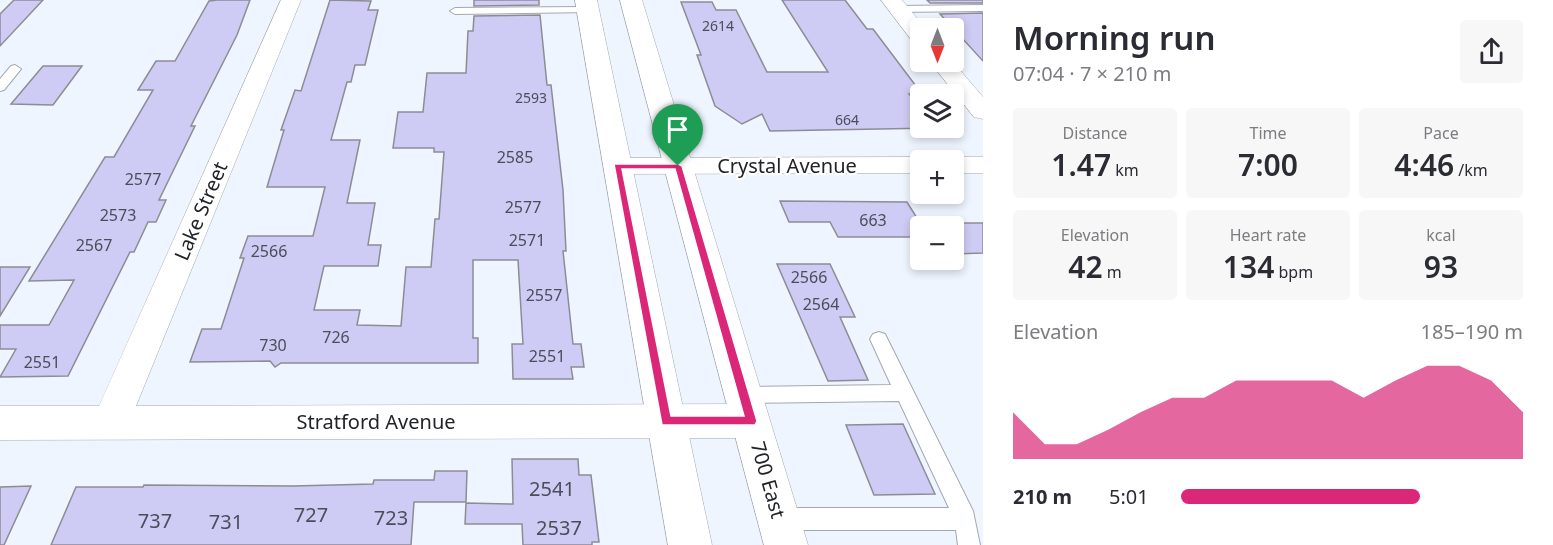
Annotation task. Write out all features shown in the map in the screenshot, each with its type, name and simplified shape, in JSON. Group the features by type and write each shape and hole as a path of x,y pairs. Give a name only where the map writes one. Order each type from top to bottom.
{"main road":[{"name":"700 East","path":"631,0 782,532"},
{"path":"587,5 690,545"}],"street":[{"name":"Lake Street","path":"111,422 291,0"},
{"path":"894,4 910,24"},
{"path":"949,72 983,112"},
{"name":"Crystal Avenue","path":"617,166 910,165"},
{"path":"964,165 983,165"},
{"name":"Stratford Avenue","path":"0,423 666,422 747,408"}],"lane":[{"path":"894,4 983,8"},
{"path":"455,11 587,5"},
{"path":"0,87 15,69"},
{"path":"879,339 965,519 969,545"},
{"path":"747,408 905,393"},
{"path":"782,532 965,519"}],"building":[{"path":"14,0 43,0 0,46 0,14"},
{"path":"250,0 237,35 191,126 195,126 159,200 166,200 156,222 148,222 134,252 130,252 68,376 0,377 16,349 0,349 0,325 49,325 74,280 29,281 105,157 114,157 153,90 138,90 156,61 175,61 209,1"},
{"path":"330,0 371,1 368,10 378,10 365,65 355,65 351,82 347,82 331,140 360,140 347,203 375,203 368,245 381,245 378,266 324,266 314,310 360,310 357,325 401,326 406,267 431,267 435,219 439,219 444,152 434,152 434,148 393,148 398,112 423,112 427,73 466,73 468,31 473,31 474,16 540,15 547,85 551,85 563,190 566,251 563,251 573,344 581,344 584,367 571,367 573,379 513,379 512,344 523,344 518,260 473,260 473,338 478,338 478,363 281,363 275,367 270,361 190,362 202,329 221,329 244,258 240,258 248,236 313,236 325,187 267,187 284,130 281,130 295,90 301,91"},
{"path":"474,0 539,0 539,5 474,6"},
{"path":"782,0 845,0 867,29 873,29 914,84 910,84 910,128 770,131 762,114 742,124 715,106 697,55 701,55 681,2 712,2 716,10 736,10 767,72 828,72"},
{"path":"927,0 983,0 983,3 930,3"},
{"path":"983,13 983,61 964,40 964,18 944,18 940,14"},
{"path":"43,66 82,66 53,105 11,104"},
{"path":"780,201 907,202 916,216 910,216 910,237 838,237 830,222 789,222"},
{"path":"964,223 983,223 983,253 964,254"},
{"path":"777,264 830,264 855,317 840,317 868,380 828,381"},
{"path":"0,267 30,267 0,316"},
{"path":"903,424 935,494 874,495 846,425"},
{"path":"512,459 578,459 579,475 591,475 599,542 592,542 592,545 523,545 522,524 465,524 466,503 513,504"},
{"path":"435,471 467,471 466,502 414,502 411,545 51,545 76,487 373,484 374,480 434,480"},
{"path":"31,486 4,545 0,545 0,487"}],"route":[{"path":"617,166 678,166 751,421 666,422 617,166"}]}
